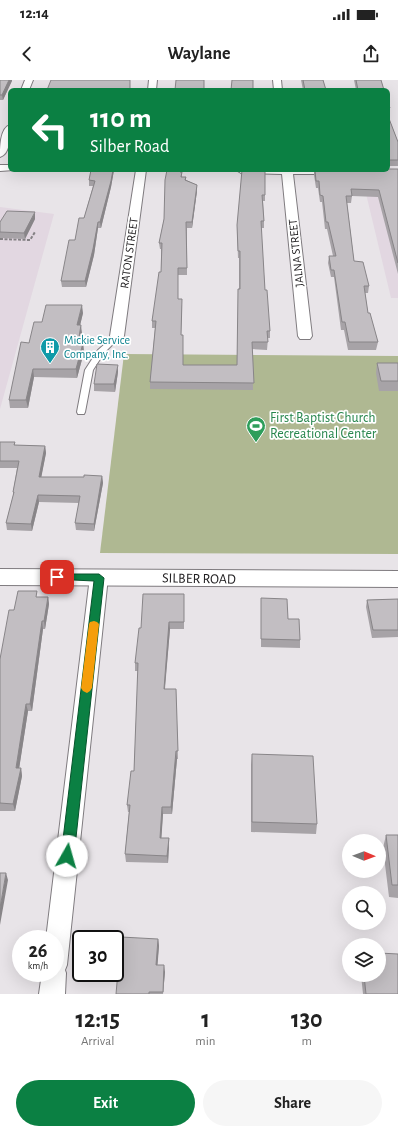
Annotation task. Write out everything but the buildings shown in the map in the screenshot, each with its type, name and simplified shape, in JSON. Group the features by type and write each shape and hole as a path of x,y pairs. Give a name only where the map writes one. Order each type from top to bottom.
{"street":[{"path":"0,154 8,133"},
{"name":"RATON STREET","path":"117,336 141,172"},
{"name":"JALNA STREET","path":"287,172 305,336"},
{"name":"SILBER ROAD","path":"0,577 398,580"},
{"path":"59,930 99,578"},
{"path":"52,994 53,982"}],"lane":[{"path":"81,412 89,370 101,352 117,336"}],"path":[{"path":"0,239 30,240 35,232"}],"shaded area":[{"path":"362,177 398,177 398,298 391,298"},
{"path":"0,207 54,214 0,409"}],"green space":[{"name":"First Baptist Church Recreational Center","path":"124,354 398,356 398,554 100,553"}],"slow traffic":[{"path":"87,688 94,624"}],"place":[{"name":"Mickie Service Company, Inc.","path":"50,364"},
{"name":"First Baptist Church Recreational Center","path":"256,443"}],"route":[{"path":"57,577 99,578 67,856"}]}
